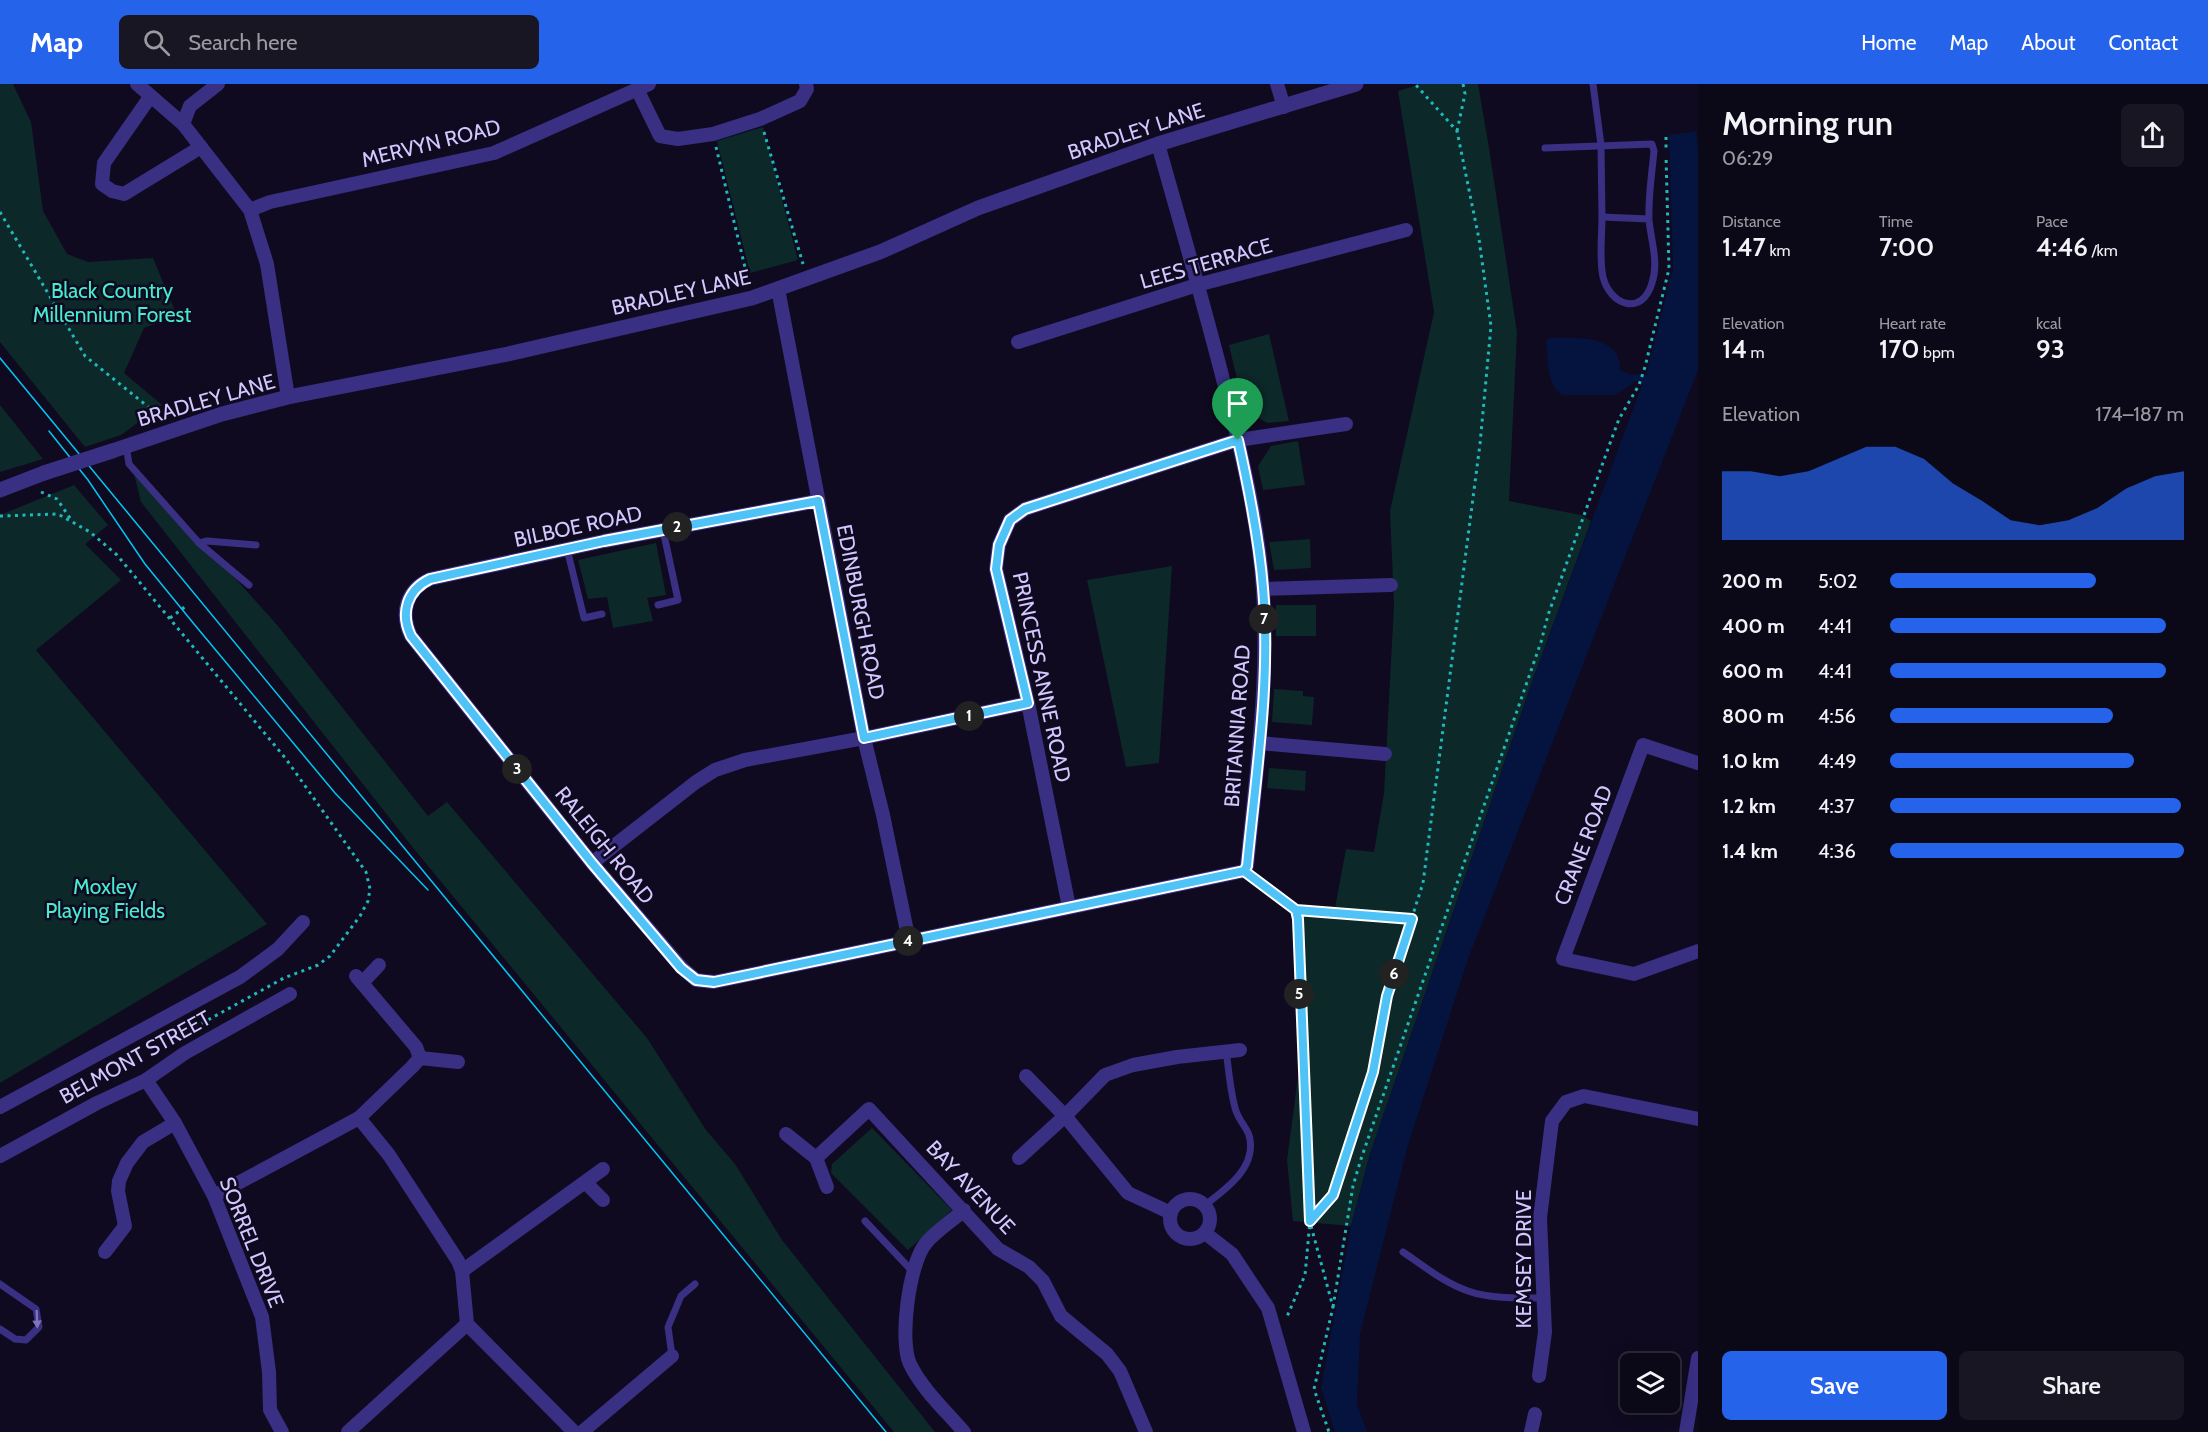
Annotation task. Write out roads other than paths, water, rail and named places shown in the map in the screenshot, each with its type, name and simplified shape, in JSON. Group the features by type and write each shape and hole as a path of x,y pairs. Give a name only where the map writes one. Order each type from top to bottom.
{"street":[{"path":"137,84 183,124 250,210 267,264 288,397"},
{"path":"183,124 190,106 218,84"},
{"path":"643,86 660,136 678,139 713,134 760,119 800,101 807,89 807,84"},
{"path":"1277,84 1284,107"},
{"name":"BRADLEY LANE","path":"0,490 175,429 288,397 508,354 752,298 880,252 978,208 1158,144 1356,84"},
{"name":"MERVYN ROAD","path":"250,210 270,202 494,153 554,128 643,86"},
{"path":"150,97 104,163 102,184 112,191 124,194 201,147"},
{"name":"BRITANNIA ROAD","path":"1069,907 1244,871 1247,866 1259,743 1264,646 1263,589 1253,510 1238,440 1158,144"},
{"name":"LEES TERRACE","path":"1018,342 1197,285 1407,230"},
{"name":"EDINBURGH ROAD","path":"778,289 864,738 883,815 909,941"},
{"name":"PRINCESS ANNE ROAD","path":"1069,907 1028,703 996,569 999,545 1010,520 1025,509 1238,440 1346,424"},
{"name":"BILBOE ROAD","path":"419,584 430,579 567,549 818,501"},
{"name":"RALEIGH ROAD","path":"419,584 409,595 406,607 406,625 411,636 592,863 681,968 696,980 714,982 909,941"},
{"path":"1263,589 1391,585"},
{"path":"592,863 696,782 715,770 745,760 864,738 1028,703"},
{"path":"1259,743 1384,754"},
{"name":"CRANE ROAD","path":"1698,763 1643,745 1563,959 1634,974 1698,951"},
{"path":"909,941 1069,907"},
{"path":"0,1107 240,977 278,949 303,922"},
{"path":"379,965 359,979 416,1047 420,1058"},
{"name":"BELMONT STREET","path":"0,1156 97,1103 146,1080 176,1059 290,994"},
{"path":"1018,1158 1065,1116 1105,1075 1133,1065 1233,1051"},
{"path":"420,1058 458,1062"},
{"path":"214,1196 359,1118 420,1058"},
{"path":"1026,1076 1065,1116 1128,1193 1171,1213"},
{"name":"SORREL DRIVE","path":"146,1080 175,1123 214,1196 262,1317 269,1372 270,1410 282,1432"},
{"name":"KEMSEY DRIVE","path":"1539,1376 1545,1332 1540,1218 1552,1121 1566,1102 1584,1096 1698,1119"},
{"name":"BAY AVENUE","path":"816,1158 869,1109 998,1249 1029,1267 1042,1281 1061,1316 1107,1354 1120,1371 1146,1432"},
{"path":"359,1118 389,1155 462,1271 467,1324 574,1432"},
{"path":"105,1252 125,1226 118,1191 119,1181 127,1163 143,1142 175,1123"},
{"path":"786,1134 816,1158 827,1187"},
{"path":"462,1271 603,1169"},
{"path":"586,1183 603,1200"},
{"path":"1183,1200 1195,1200 1205,1206 1210,1222 1205,1233 1191,1240 1177,1235 1172,1228 1171,1213 1173,1208 1183,1200"},
{"path":"964,1210 925,1244 913,1272 908,1304 909,1360 918,1377 964,1432"},
{"path":"1205,1233 1232,1254 1268,1308 1304,1432"},
{"path":"348,1432 467,1324"},
{"path":"582,1432 672,1356"},
{"path":"1686,1432 1698,1358"},
{"path":"1531,1432 1535,1414"}],"lane":[{"path":"1545,148 1601,145 1652,144 1654,151 1649,219 1655,263 1652,283 1643,300 1637,304 1629,304 1615,296 1608,289 1604,280 1601,145 1593,84"},
{"path":"1602,217 1649,219"},
{"path":"119,448 129,464 199,543 249,585"},
{"path":"658,605 678,600 663,530"},
{"path":"199,543 207,541 256,545"},
{"path":"567,549 584,618 602,614"},
{"path":"1205,1206 1231,1184 1244,1168 1248,1155 1248,1132 1241,1124 1236,1110 1233,1051"},
{"path":"865,1221 913,1272"},
{"path":"1403,1252 1445,1280 1469,1292 1509,1298 1543,1298"},
{"path":"0,1284 36,1309 39,1327 26,1340 15,1339 0,1329"},
{"path":"672,1356 668,1327 681,1296 695,1284"}],"water":[{"path":"1696,131 1698,147 1698,370 1468,959 1408,1145 1360,1334 1357,1404 1367,1432 1335,1432 1321,1388 1351,1226 1370,1154 1532,682 1643,382 1636,381 1615,395 1563,395 1553,386 1546,341 1550,338 1572,338 1605,344 1618,358 1620,370 1628,374 1646,375 1673,268 1669,135"}],"tram line":[{"path":"0,358 886,1432"},
{"path":"49,431 88,480 145,564 194,624 335,793 428,890"}],"park label":[{"name":"Black Country Millennium Forest","path":"112,302"},
{"name":"Moxley Playing Fields","path":"105,898"}]}
